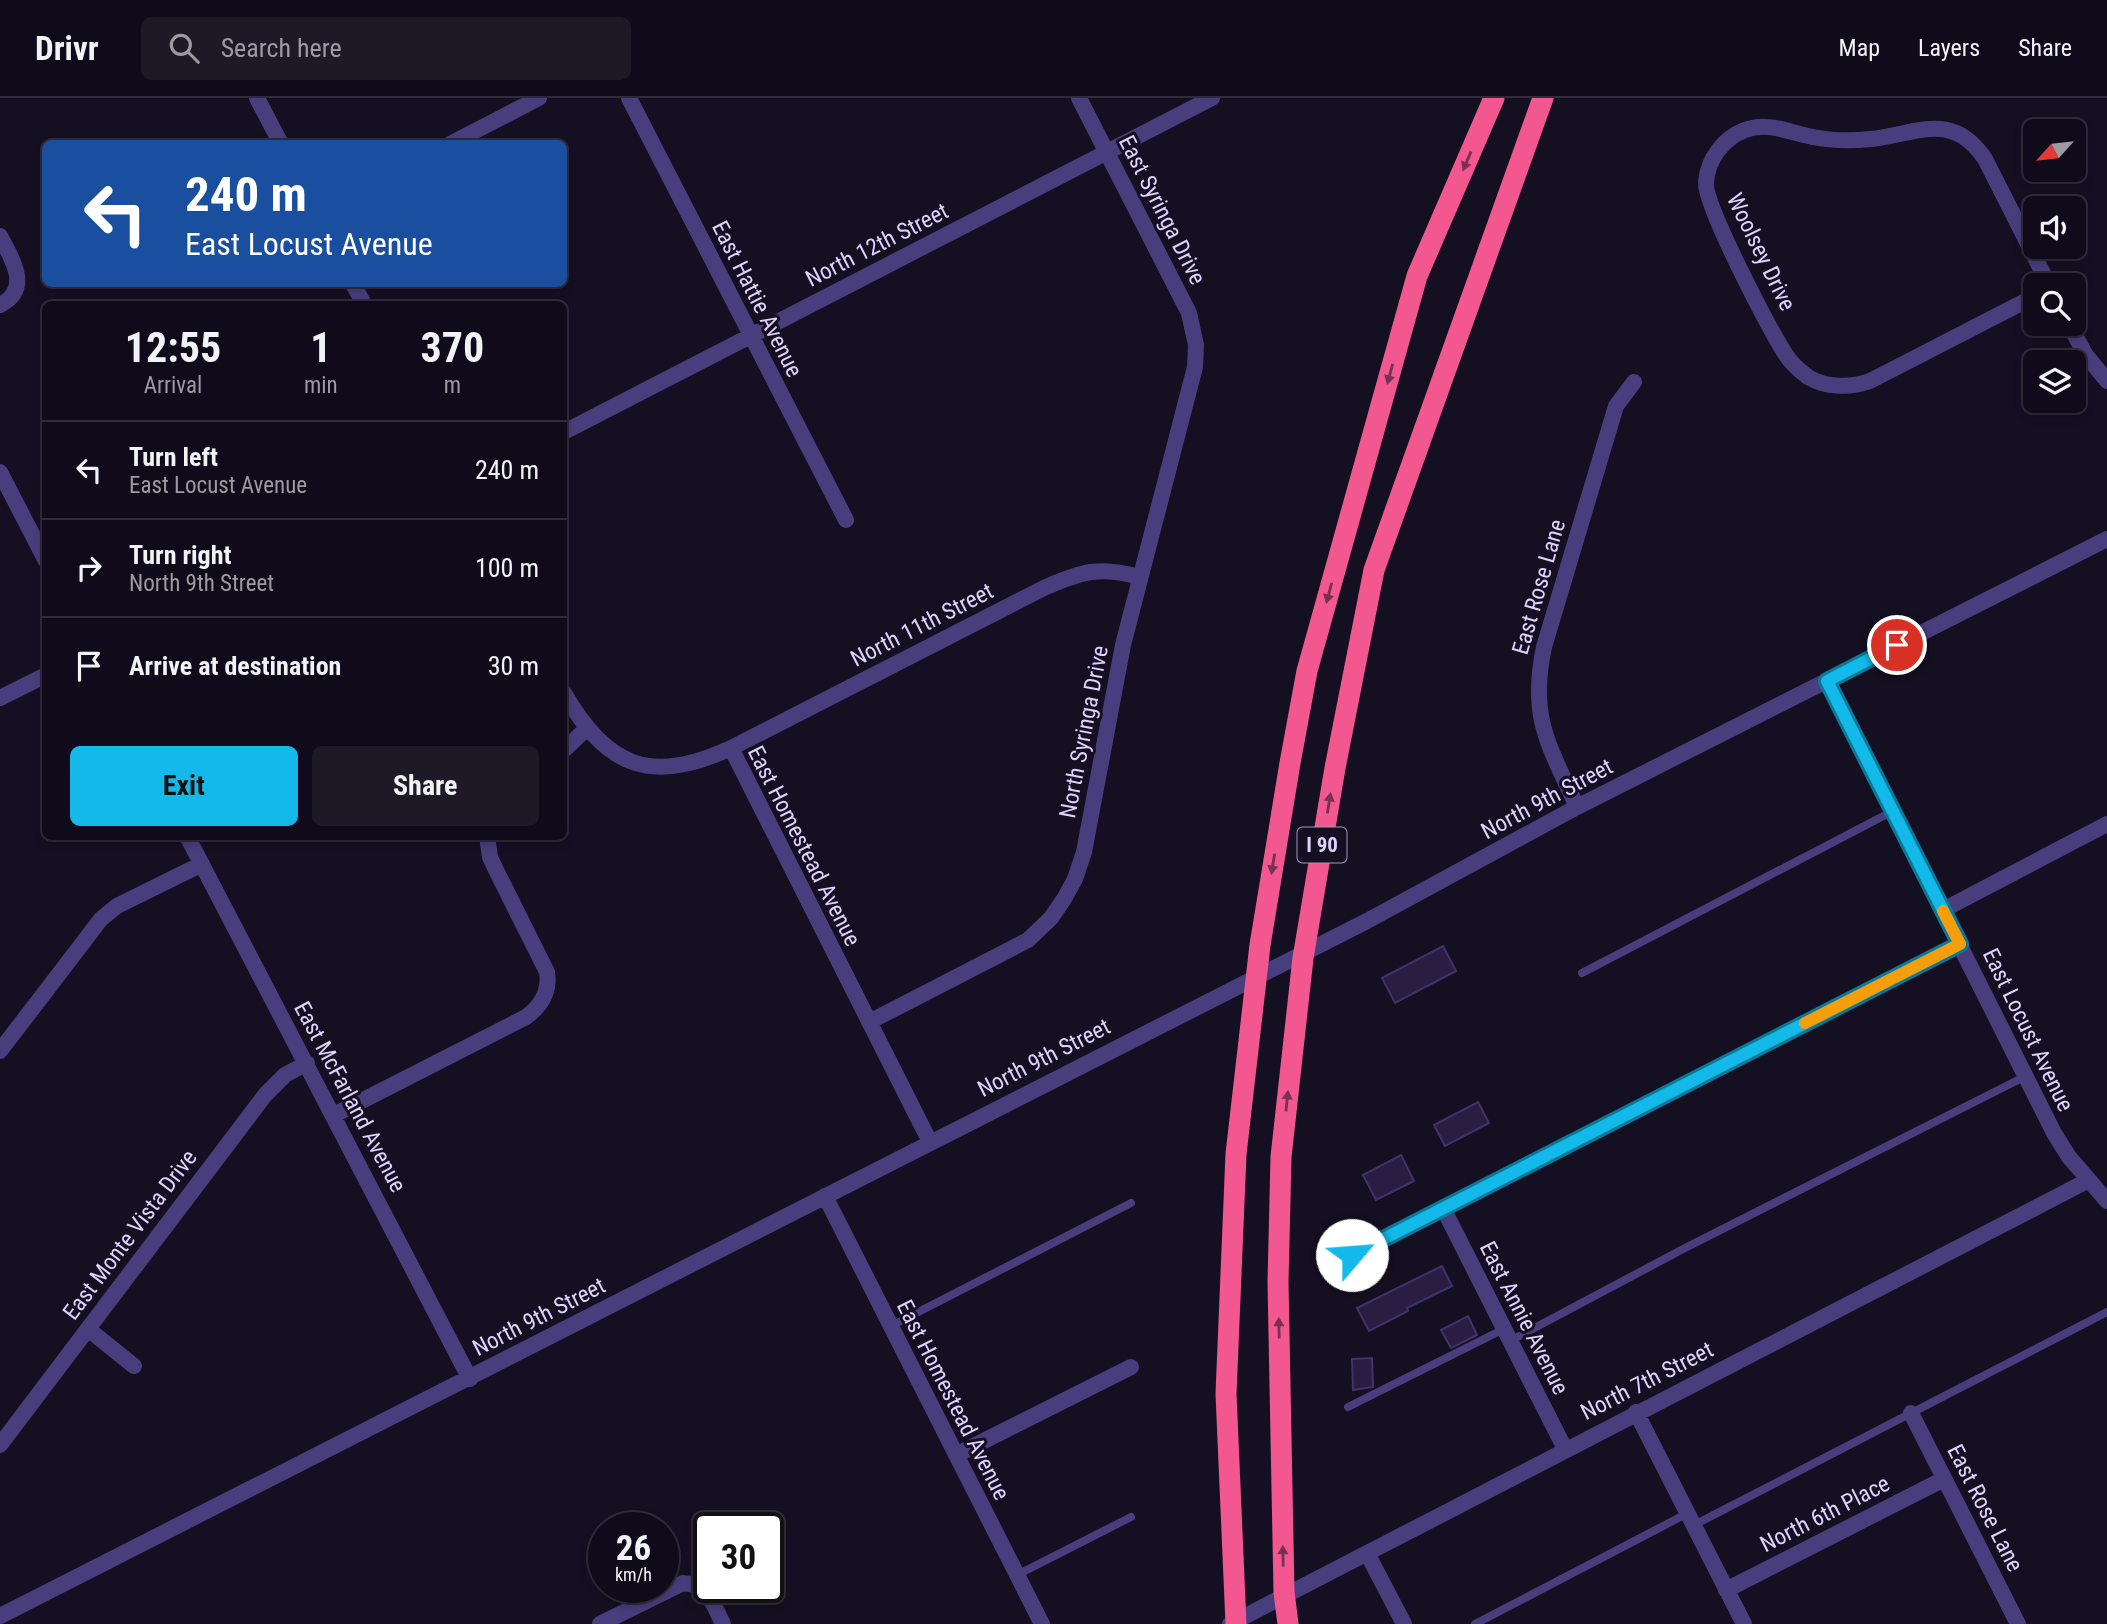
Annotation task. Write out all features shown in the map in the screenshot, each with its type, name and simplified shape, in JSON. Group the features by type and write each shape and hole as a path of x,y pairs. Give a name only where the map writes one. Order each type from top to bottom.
{"highway":[{"name":"I 90","path":"1236,1624 1226,1394 1236,1154 1260,945 1287,776 1307,671 1417,276 1494,98"},
{"name":"I 90","path":"1288,1624 1284,1592 1278,1282 1281,1157 1303,958 1335,768 1374,570 1543,98"}],"street":[{"path":"257,98 279,140"},
{"path":"458,140 539,98"},
{"name":"East Hattie Avenue","path":"629,98 846,520"},
{"name":"East Syringa Drive","path":"1079,98 1189,313 1196,345"},
{"name":"North 12th Street","path":"567,430 1212,98"},
{"name":"Woolsey Drive","path":"2023,302 1870,381 1843,386 1810,378 1786,355 1708,200 1706,181 1714,157 1731,137 1754,128 1773,127 1815,138 1850,141 1925,128 1944,128 1971,142 1985,159 2043,273"},
{"path":"0,236 19,276 17,289 0,305"},
{"path":"2075,336 2085,354 2107,381"},
{"name":"North Syringa Drive","path":"869,1022 1028,940 1051,918 1075,879 1084,852 1124,645 1190,390 1196,345"},
{"name":"East Rose Lane","path":"1577,807 1544,731 1537,692 1538,676 1544,646 1616,406 1634,382"},
{"path":"0,472 42,553"},
{"name":"North 9th Street","path":"0,1616 1367,920 1577,807 2107,538"},
{"name":"North 11th Street","path":"731,748 1065,579 1092,570 1105,570 1140,578"},
{"path":"0,698 42,677"},
{"name":"East Locust Avenue","path":"1827,681 2053,1133 2087,1181 2107,1201"},
{"name":"East Homestead Avenue","path":"567,698 587,728 626,761 664,768 700,763 731,748 930,1142"},
{"path":"567,747 587,728"},
{"path":"1943,909 2107,824"},
{"name":"East McFarland Avenue","path":"189,840 471,1378"},
{"path":"334,1115 526,1017 542,1001 547,989 547,972 496,870 488,840"},
{"path":"0,1051 101,919 117,906 202,864"},
{"path":"1352,1255 1960,944"},
{"name":"East Monte Vista Drive","path":"0,1446 265,1095 285,1075 307,1063"},
{"name":"North 7th Street","path":"1230,1624 2087,1181"},
{"name":"East Homestead Avenue","path":"825,1196 1042,1624"},
{"name":"East Annie Avenue","path":"1443,1208 1565,1449"},
{"path":"88,1329 134,1366"},
{"path":"956,1455 1131,1367"},
{"path":"1636,1412 1727,1590 1737,1621"},
{"name":"East Rose Lane","path":"1911,1413 2018,1624"},
{"name":"North 6th Place","path":"1727,1590 1944,1479"},
{"path":"1367,1553 1404,1624"},
{"path":"600,1624 683,1583 705,1590 723,1624"}],"lane":[{"path":"1582,973 1893,811"},
{"path":"1348,1407 1507,1335 2026,1076"},
{"path":"891,1326 1131,1203"},
{"path":"1475,1624 1911,1413 2107,1312"},
{"path":"1017,1575 1131,1517"}],"building":[{"path":"1443,946 1456,971 1395,1003 1382,978"},
{"path":"1478,1102 1489,1123 1445,1146 1434,1125"},
{"path":"1401,1155 1414,1181 1376,1200 1363,1175"},
{"path":"1442,1266 1452,1286 1407,1308 1408,1311 1369,1331 1357,1308"},
{"path":"1468,1316 1477,1335 1451,1348 1441,1330"},
{"path":"1372,1358 1373,1387 1353,1390 1352,1359"}],"slow traffic":[{"path":"1805,1023 1960,944 1943,911"}],"route":[{"path":"1352,1255 1960,944 1827,681 1897,645"}]}
